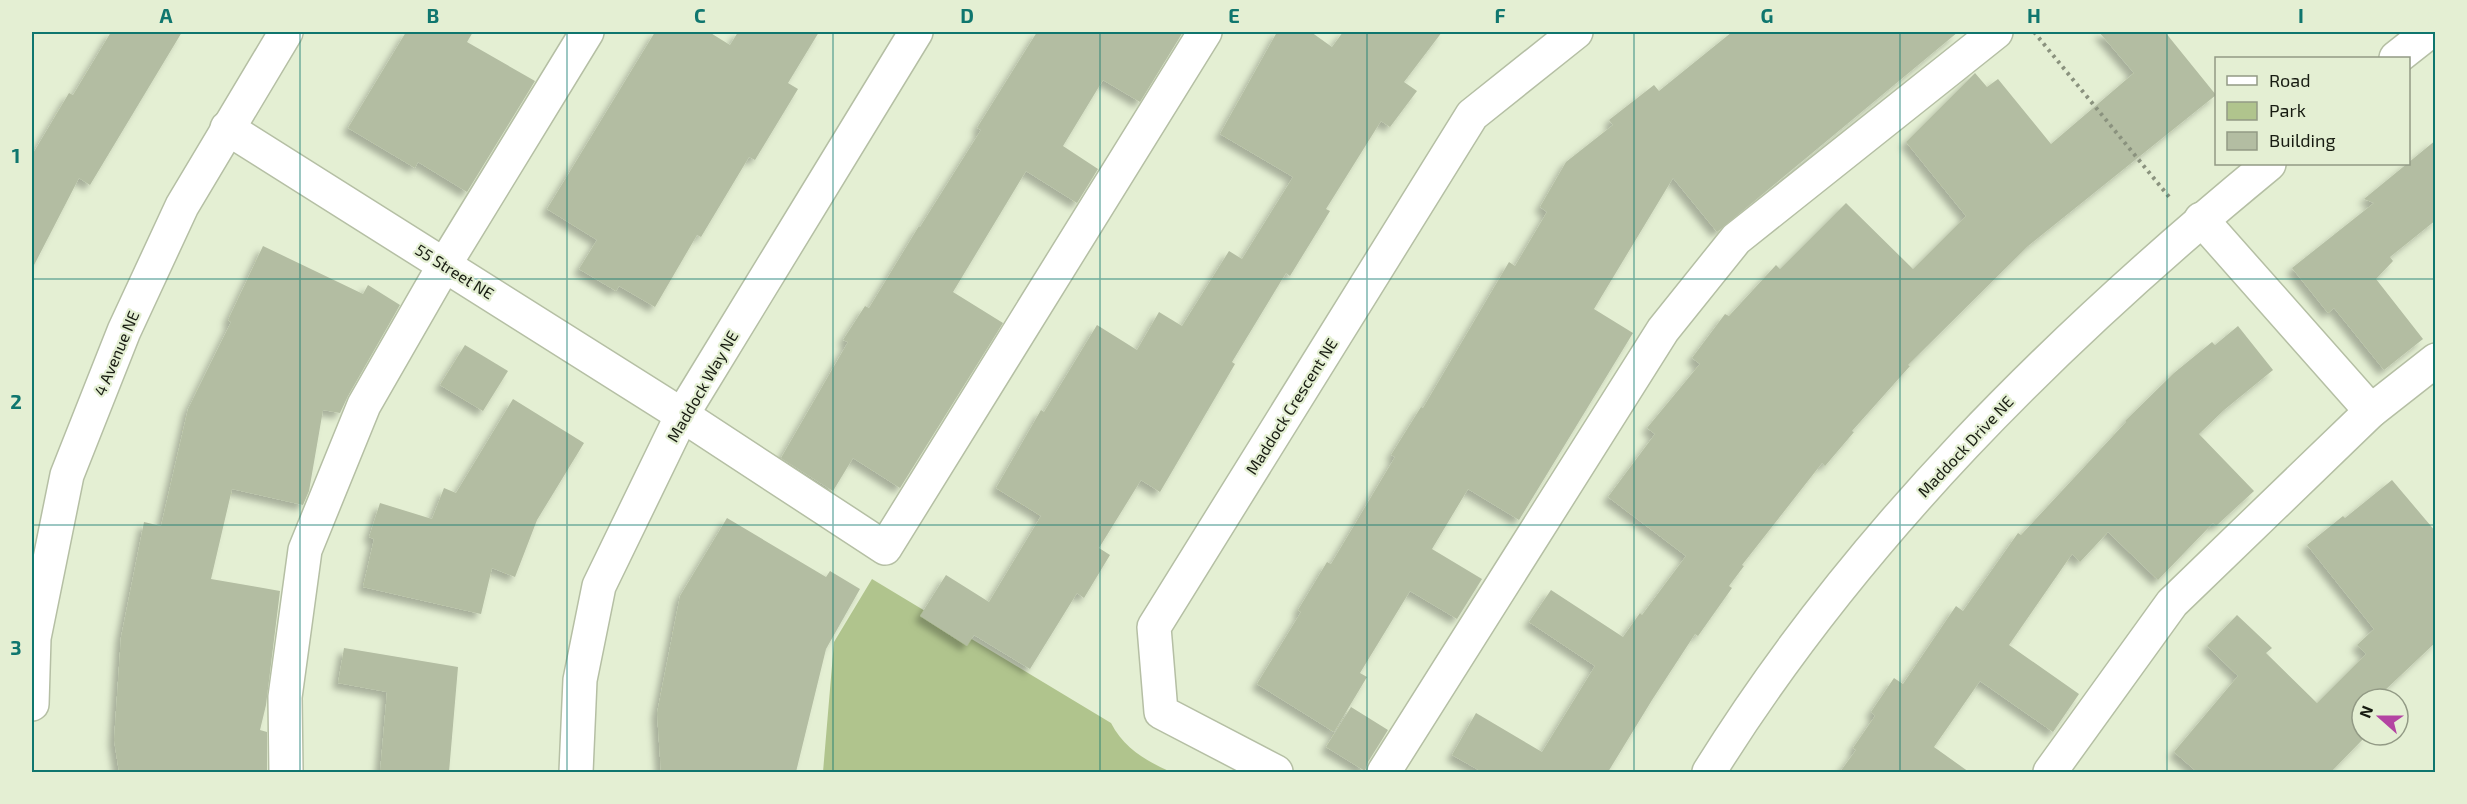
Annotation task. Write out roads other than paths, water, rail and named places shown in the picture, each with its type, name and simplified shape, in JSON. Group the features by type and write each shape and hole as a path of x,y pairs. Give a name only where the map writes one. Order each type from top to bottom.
{"street":[{"name":"4 Avenue NE","path":"32,704 34,638 67,475 124,331 182,206 286,32"},
{"path":"286,772 285,697 305,550 364,405 445,264 587,32"},
{"name":"Maddock Way NE","path":"576,772 580,680 598,586 682,415 916,32"},
{"name":"55 Street NE","path":"227,128 682,415 885,548 1205,32"},
{"name":"Maddock Crescent NE","path":"1276,772 1161,711 1154,627 1472,115 1576,32"},
{"path":"1384,772 1663,330 1736,239 1996,32"},
{"path":"2397,57 2429,32"},
{"name":"Maddock Drive NE","path":"1709,772 1742,720 1831,599 1942,468 2079,328 2201,219 2268,165"},
{"path":"2201,219 2371,411"},
{"path":"2050,772 2172,603 2371,411 2436,360"}]}
